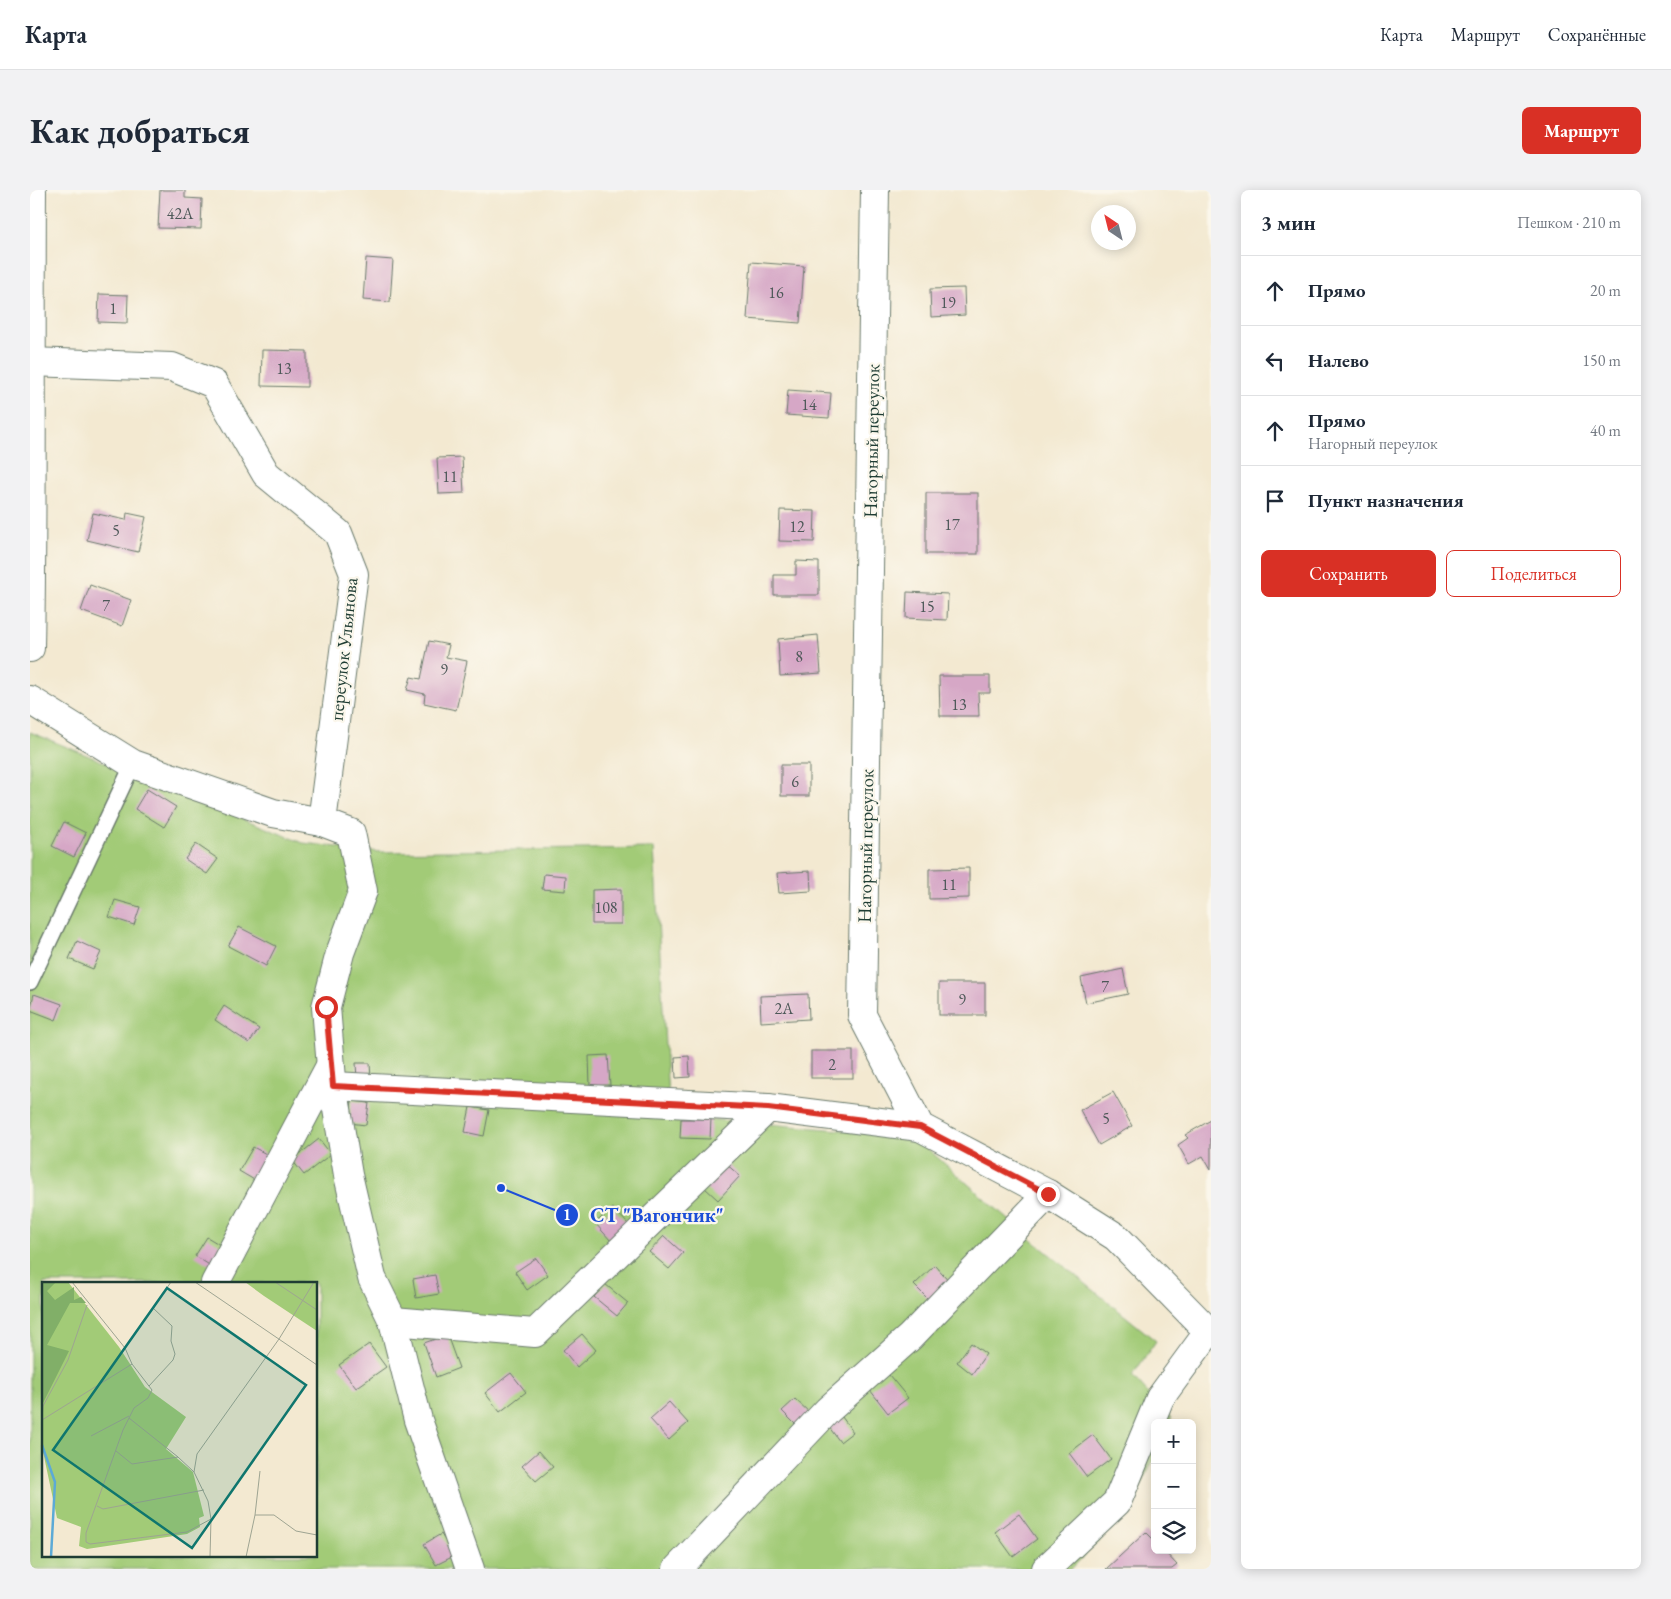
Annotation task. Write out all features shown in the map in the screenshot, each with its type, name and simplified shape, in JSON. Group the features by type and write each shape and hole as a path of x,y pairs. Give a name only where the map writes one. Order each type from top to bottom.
{"street":[{"path":"30,648 33,520 30,362 32,190"},
{"name":"Нагорный переулок","path":"875,190 862,1015 920,1127"},
{"name":"переулок Ульянова","path":"30,362 172,367 214,384 266,474 338,533 354,574 322,822"},
{"path":"30,700 133,764 273,813 322,822 351,833 363,891 340,954 326,1007 332,1076 348,1175 372,1278 393,1321 418,1420 470,1569"},
{"path":"332,1076 768,1108 920,1127 1048,1194 1116,1237 1210,1332 1160,1398 1117,1502 1046,1569"},
{"path":"217,1282 332,1076"},
{"path":"393,1321 535,1333 768,1108"},
{"path":"677,1569 828,1410 910,1336 1048,1194"}],"lane":[{"path":"30,982 133,764"}],"green space":[{"path":"30,732 303,843 380,852 654,848 669,1116 913,1136 1032,1240 1156,1341 1132,1376 1171,1418 1151,1419 1151,1465 1130,1510 1071,1569 30,1569"}],"building":[{"path":"160,190 185,190 185,198 202,199 201,229 158,228"},
{"path":"366,258 393,260 390,302 363,300"},
{"path":"751,262 804,266 800,323 747,319"},
{"path":"964,288 965,315 931,317 930,289"},
{"path":"99,294 128,295 127,323 98,322"},
{"path":"262,350 307,351 307,387 261,386"},
{"path":"788,390 831,393 829,418 786,415"},
{"path":"462,457 464,493 439,494 437,458"},
{"path":"926,493 978,493 978,554 926,554"},
{"path":"780,510 815,511 814,542 779,541"},
{"path":"93,513 126,520 127,513 146,517 138,552 87,540"},
{"path":"796,561 819,562 819,595 774,595 774,575 796,575"},
{"path":"90,585 131,600 122,626 81,611"},
{"path":"907,592 948,594 947,620 906,618"},
{"path":"818,635 821,673 780,676 778,639"},
{"path":"429,641 449,645 446,657 467,661 456,710 424,703 425,694 407,690 411,677 421,679"},
{"path":"939,676 990,676 990,693 978,693 979,716 940,716"},
{"path":"781,765 809,765 809,796 781,796"},
{"path":"147,789 176,807 164,827 135,809"},
{"path":"64,822 86,833 74,857 52,846"},
{"path":"196,844 218,859 207,874 185,859"},
{"path":"969,868 969,898 929,899 929,869"},
{"path":"810,871 811,891 779,893 777,873"},
{"path":"544,874 566,876 565,891 542,889"},
{"path":"621,889 621,924 592,924 592,890"},
{"path":"115,900 140,907 134,925 109,917"},
{"path":"239,927 276,946 266,966 228,946"},
{"path":"77,941 101,952 93,969 69,959"},
{"path":"1123,969 1128,994 1086,1003 1081,978"},
{"path":"939,983 985,983 985,1015 939,1015"},
{"path":"34,994 62,1004 56,1020 30,1010"},
{"path":"808,994 809,1019 761,1022 760,996"},
{"path":"224,1006 259,1029 249,1043 215,1020"},
{"path":"811,1051 853,1051 853,1078 811,1078"},
{"path":"608,1055 610,1085 590,1086 589,1056"},
{"path":"689,1056 690,1077 676,1078 675,1057"},
{"path":"356,1063 370,1063 371,1079 357,1079"},
{"path":"1113,1092 1132,1126 1099,1145 1080,1110"},
{"path":"352,1101 369,1103 366,1125 349,1123"},
{"path":"470,1107 489,1110 484,1136 465,1132"},
{"path":"681,1119 711,1119 710,1139 680,1138"},
{"path":"1211,1120 1211,1170 1203,1156 1189,1164 1178,1145 1188,1138 1185,1135"},
{"path":"319,1139 331,1154 304,1175 292,1160"},
{"path":"253,1147 270,1156 256,1181 239,1171"},
{"path":"725,1163 740,1176 718,1200 704,1187"},
{"path":"613,1208 629,1225 611,1241 595,1223"},
{"path":"664,1236 683,1253 669,1269 649,1252"},
{"path":"207,1237 222,1246 211,1266 195,1256"},
{"path":"536,1258 548,1275 527,1290 515,1272"},
{"path":"935,1265 951,1283 931,1302 914,1285"},
{"path":"435,1275 439,1294 416,1298 413,1279"},
{"path":"605,1284 628,1303 617,1316 594,1297"},
{"path":"582,1334 596,1350 577,1367 563,1350"},
{"path":"447,1335 459,1368 436,1377 424,1343"},
{"path":"971,1343 986,1354 972,1374 957,1362"},
{"path":"369,1344 386,1367 356,1388 339,1365"},
{"path":"511,1373 526,1392 500,1412 485,1393"},
{"path":"889,1375 908,1398 888,1413 870,1390"},
{"path":"795,1399 810,1413 797,1426 782,1411"},
{"path":"669,1402 688,1423 669,1440 650,1419"},
{"path":"839,1413 853,1432 840,1442 826,1423"},
{"path":"1093,1435 1111,1459 1087,1477 1069,1453"},
{"path":"539,1451 553,1467 536,1481 522,1466"},
{"path":"1019,1514 1037,1539 1013,1557 995,1532"},
{"path":"1146,1532 1151,1537 1151,1554 1167,1554 1177,1565 1172,1569 1106,1569"},
{"path":"441,1534 454,1556 436,1565 424,1544"}],"place":[{"name":"СТ \"Вагончик\"","path":"501,1188"}],"route":[{"path":"326,1007 333,1086 768,1108 920,1127 1048,1194"}]}
